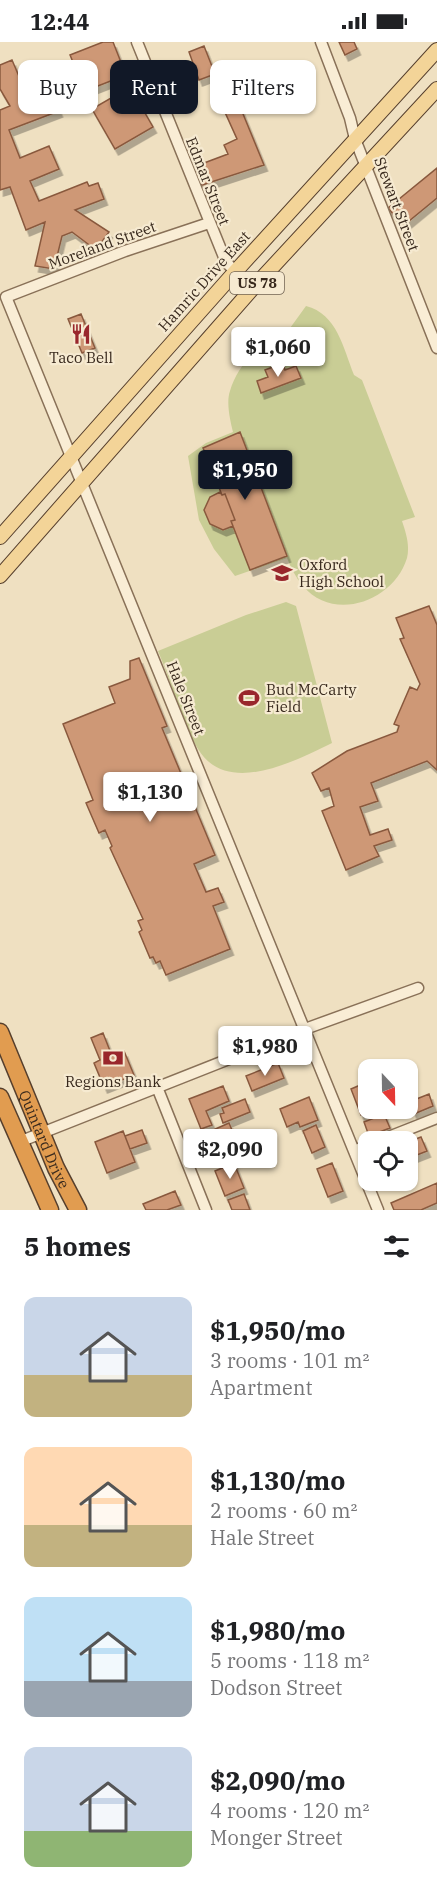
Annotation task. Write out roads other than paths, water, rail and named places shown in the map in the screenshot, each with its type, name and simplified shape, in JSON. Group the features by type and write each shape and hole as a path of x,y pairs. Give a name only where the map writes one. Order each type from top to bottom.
{"highway":[{"name":"Quintard Drive","path":"0,1032 41,1133 78,1210"},
{"name":"Quintard Drive","path":"0,1097 50,1210"}],"main road":[{"name":"Hamric Drive East","path":"0,537 235,272 437,50"},
{"name":"US 78","path":"0,576 252,289 437,89"}],"street":[{"name":"Edmar Street","path":"137,42 226,262 252,289"},
{"name":"Stewart Street","path":"321,42 350,118 365,166 437,348"},
{"name":"Moreland Street","path":"6,297 125,251 209,224"},
{"name":"Hale Street","path":"6,297 378,1210"},
{"path":"19,1142 305,1029 418,988"},
{"path":"157,1087 206,1210"},
{"path":"404,1131 437,1118"},
{"path":"354,1151 358,1149"}],"place":[{"name":"Taco Bell","path":"81,334"},
{"name":"Oxford High School","path":"282,573"},
{"name":"Bud McCarty Field","path":"249,698"},
{"name":"Regions Bank","path":"113,1058"}]}
